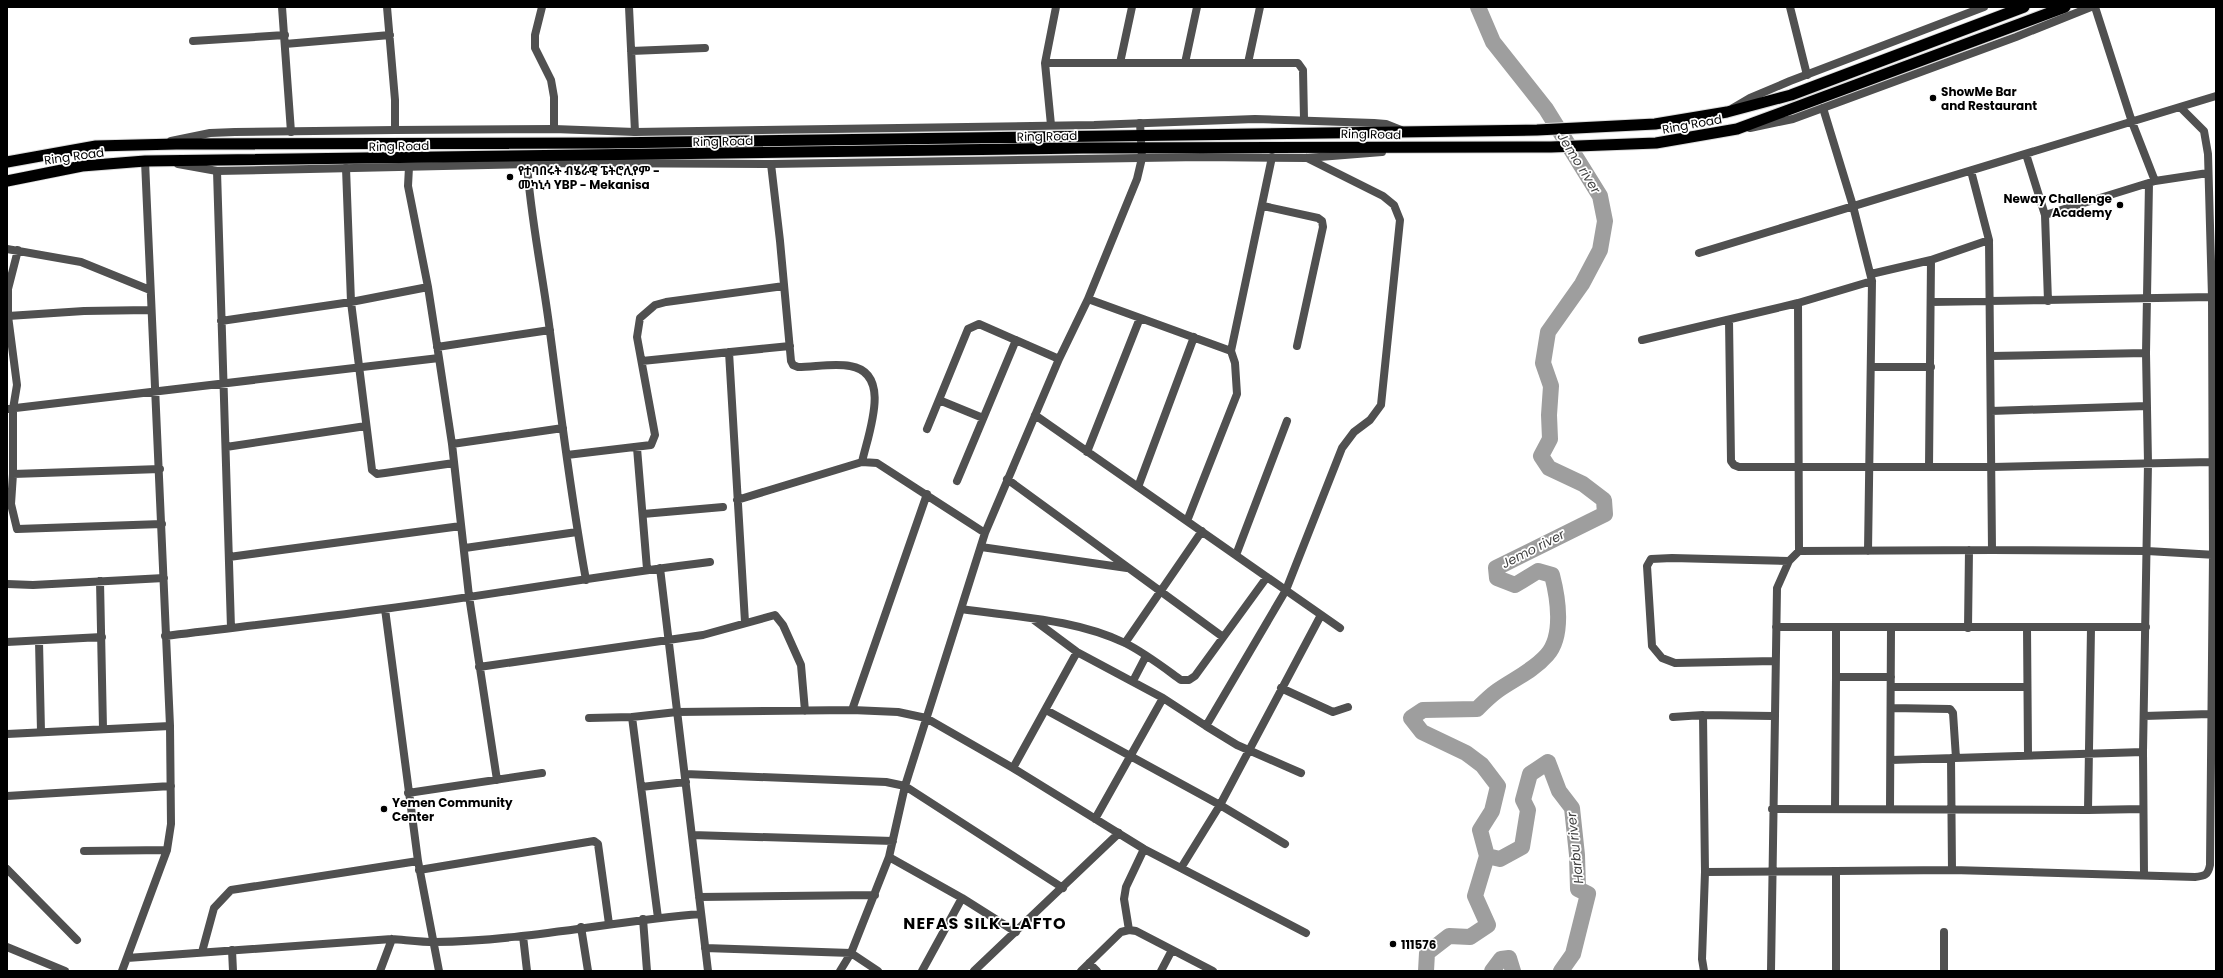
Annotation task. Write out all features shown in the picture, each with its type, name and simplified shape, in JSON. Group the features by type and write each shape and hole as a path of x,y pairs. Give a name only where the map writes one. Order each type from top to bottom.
{"highway":[{"name":"Ring Road","path":"7,162 96,146 156,144 607,143 1537,130 1655,124 1727,112 1791,95 2024,7"},
{"name":"Ring Road","path":"7,181 82,166 145,161 1142,153 1402,147 1551,148 1656,143 1737,129 2065,7"}],"street":[{"path":"282,7 291,132"},
{"path":"387,7 395,100 395,130"},
{"path":"542,7 535,34 535,48 551,80 554,97 554,129"},
{"path":"629,7 635,132"},
{"path":"1052,125 1045,63 1056,7"},
{"path":"1120,63 1132,7"},
{"path":"1185,63 1197,7"},
{"path":"1248,63 1260,7"},
{"path":"1790,7 1807,75"},
{"path":"1727,112 1750,98 1984,7"},
{"path":"1737,129 1793,119 2016,37 2091,7"},
{"path":"2095,7 2152,182 2146,352 2148,463 2142,809 2144,874"},
{"path":"193,41 285,35"},
{"path":"285,44 390,35"},
{"path":"631,51 705,48"},
{"path":"1045,63 1298,63 1301,66 1304,119"},
{"path":"1699,253 2181,108 2216,96"},
{"path":"1823,108 1853,206 1872,277 1872,367 1868,551"},
{"path":"1705,872 1952,870 2144,874 2195,877 2204,876 2208,872 2210,865 2210,714 2213,674 2214,555 2211,462 2212,297 2208,173 2206,138 2204,131 2181,108"},
{"path":"156,144 210,133 554,129 635,132 1052,125 1227,119 1304,119 1380,124 1405,132"},
{"path":"840,971 851,953 890,857 905,786 985,533 1059,359 1088,299 1137,179 1142,153 1140,123"},
{"path":"164,161 217,171 526,164 771,164 1142,153 1307,158 1382,152 1402,147"},
{"path":"2026,154 2045,215 2048,301"},
{"path":"1188,521 1237,394 1235,363 1231,351 1272,158"},
{"path":"1206,726 1286,590 1342,448 1354,432 1370,420 1381,405 1400,220 1394,205 1383,196 1307,158"},
{"path":"122,971 167,850 171,824 170,726 165,636 160,469 150,310 145,161"},
{"path":"526,164 529,199 550,330 577,532 586,580"},
{"path":"771,164 791,361 793,365 798,367 849,366 861,369 872,379 876,400 862,462"},
{"path":"409,167 408,186 428,287 452,444 461,526 465,548 469,596 497,780"},
{"path":"346,168 351,302 372,470 377,474 454,463"},
{"path":"1971,170 1989,240 1993,467 1992,550"},
{"path":"217,171 222,383 226,447 231,628"},
{"path":"2045,215 2152,182 2208,173"},
{"path":"1263,206 1318,218 1322,221 1323,227 1296,346"},
{"path":"1642,340 1798,303 1872,277 1931,260 1989,240"},
{"path":"7,250 18,250 81,262 150,290"},
{"path":"18,250 8,288 8,316 17,385 10,409 13,474 9,504 17,529 162,524"},
{"path":"1929,467 1931,260"},
{"path":"567,455 651,446 655,435 637,328 640,318 655,305 666,302 784,286"},
{"path":"221,321 351,302 428,287"},
{"path":"1931,302 2212,297"},
{"path":"1088,299 1231,351"},
{"path":"1798,303 1799,551"},
{"path":"8,316 84,311 150,310"},
{"path":"1087,452 1140,318"},
{"path":"1729,320 1731,461 1734,465 1739,467 1993,467 2211,462"},
{"path":"927,429 968,329 972,326 978,324 1059,359"},
{"path":"437,347 550,330"},
{"path":"1138,487 1194,338"},
{"path":"957,480 1016,340"},
{"path":"642,361 790,346"},
{"path":"729,352 736,500 744,622"},
{"path":"1991,356 2146,352"},
{"path":"10,409 439,358"},
{"path":"1872,367 1931,367"},
{"path":"939,400 983,418"},
{"path":"1992,411 2147,406"},
{"path":"1035,415 1340,628"},
{"path":"1236,555 1287,420"},
{"path":"226,447 366,426"},
{"path":"452,444 563,428"},
{"path":"637,448 647,569"},
{"path":"736,500 862,462 881,465 985,533"},
{"path":"13,474 160,469"},
{"path":"1007,479 1222,637"},
{"path":"852,710 927,494"},
{"path":"643,514 723,507"},
{"path":"229,558 461,526"},
{"path":"1125,643 1202,531"},
{"path":"465,548 577,532"},
{"path":"981,547 1129,568"},
{"path":"1968,628 1969,550"},
{"path":"1772,971 1772,808 1777,588 1789,561 1799,551 1992,550 2147,552 2214,555"},
{"path":"1775,661 1675,663 1662,658 1652,646 1647,566 1651,559 1672,558 1789,561"},
{"path":"165,636 385,609 586,580 647,569 710,562"},
{"path":"660,568 708,971"},
{"path":"961,609 1067,624 1100,633 1125,643 1181,680 1190,680 1195,676 1267,577"},
{"path":"7,584 164,578"},
{"path":"100,581 103,729"},
{"path":"385,609 418,861 439,971"},
{"path":"1182,868 1220,805 1321,614"},
{"path":"479,667 703,635 744,622 770,616 778,617 801,665 805,710"},
{"path":"1034,620 1078,652 1163,698 1226,739 1301,773"},
{"path":"1776,627 2146,627"},
{"path":"2027,627 2028,755"},
{"path":"1835,809 1836,628"},
{"path":"1890,809 1892,760 1892,628"},
{"path":"2088,810 2091,628"},
{"path":"7,642 102,637"},
{"path":"39,641 41,732"},
{"path":"1013,768 1078,652"},
{"path":"1133,681 1146,656"},
{"path":"1836,677 1891,677"},
{"path":"1891,686 2027,687"},
{"path":"1281,688 1333,712 1348,707"},
{"path":"1095,819 1163,698"},
{"path":"1891,708 1950,709 1953,713 1953,758 1950,810 1952,870"},
{"path":"590,718 632,717 677,712 805,710 898,712 926,718 1013,768 1144,849 1306,933"},
{"path":"1046,710 1220,805 1285,844"},
{"path":"2144,716 2210,714"},
{"path":"1703,716 1705,872 1702,959 1704,971"},
{"path":"1673,717 1774,716"},
{"path":"632,717 658,918"},
{"path":"7,734 170,726"},
{"path":"1892,760 2088,752 2143,752"},
{"path":"408,793 542,773"},
{"path":"641,787 685,778 886,782 905,786 1063,888"},
{"path":"7,796 171,786"},
{"path":"1772,808 1950,810 2142,809"},
{"path":"974,971 1063,888 1119,833"},
{"path":"692,835 893,840"},
{"path":"420,870 594,841 598,844 609,924"},
{"path":"1128,930 1124,898 1126,887 1144,849"},
{"path":"84,851 167,850"},
{"path":"890,857 962,898 1016,932"},
{"path":"202,952 214,908 231,890 418,861"},
{"path":"7,869 77,940"},
{"path":"1836,871 1836,971"},
{"path":"699,897 875,895"},
{"path":"922,971 962,898"},
{"path":"127,958 392,939 434,942 523,936 643,919 701,914"},
{"path":"643,919 647,971"},
{"path":"581,928 588,971"},
{"path":"1081,971 1121,932 1128,930 1136,931 1213,971"},
{"path":"1944,932 1944,971"},
{"path":"523,936 528,971"},
{"path":"380,971 392,939"},
{"path":"7,947 65,971"},
{"path":"705,948 851,953 878,971"},
{"path":"232,950 233,971"},
{"path":"1161,971 1172,950"},
{"path":"1089,963 1097,971"}],"waterway":[{"name":"Jemo river","path":"1426,971 1427,953 1449,936 1470,937 1488,925 1475,896 1487,856 1480,830 1492,811 1498,786 1482,765 1466,753 1422,732 1411,718 1423,710 1477,709 1494,693 1542,661 1552,647 1556,638 1558,627 1558,605 1552,575 1538,571 1515,585 1497,578 1496,568 1605,514 1604,500 1583,484 1549,468 1541,456 1550,439 1549,415 1551,386 1543,363 1548,332 1582,284 1600,250 1605,221 1600,196 1546,109 1493,42 1478,7"},
{"name":"Harbu river","path":"1487,856 1500,859 1522,847 1528,810 1523,800 1530,774 1548,762 1559,791 1572,808 1577,855 1578,889 1588,894 1573,954 1561,971"},
{"name":"Harbu river","path":"1492,971 1501,959 1509,958 1513,971"}],"place":[{"name":"ShowMe Bar and Restaurant","path":"1933,98"},
{"name":"የተባበሩት ብሄራዊ ፔትሮሊየም - መካኒሳ YBP - Mekanisa","path":"510,177"},
{"name":"Neway Challenge Academy","path":"2120,205"},
{"name":"Yemen Community Center","path":"384,809"},
{"name":"111576","path":"1393,944"}],"district":[{"name":"NEFAS SILK-LAFTO","path":"985,923"}]}
